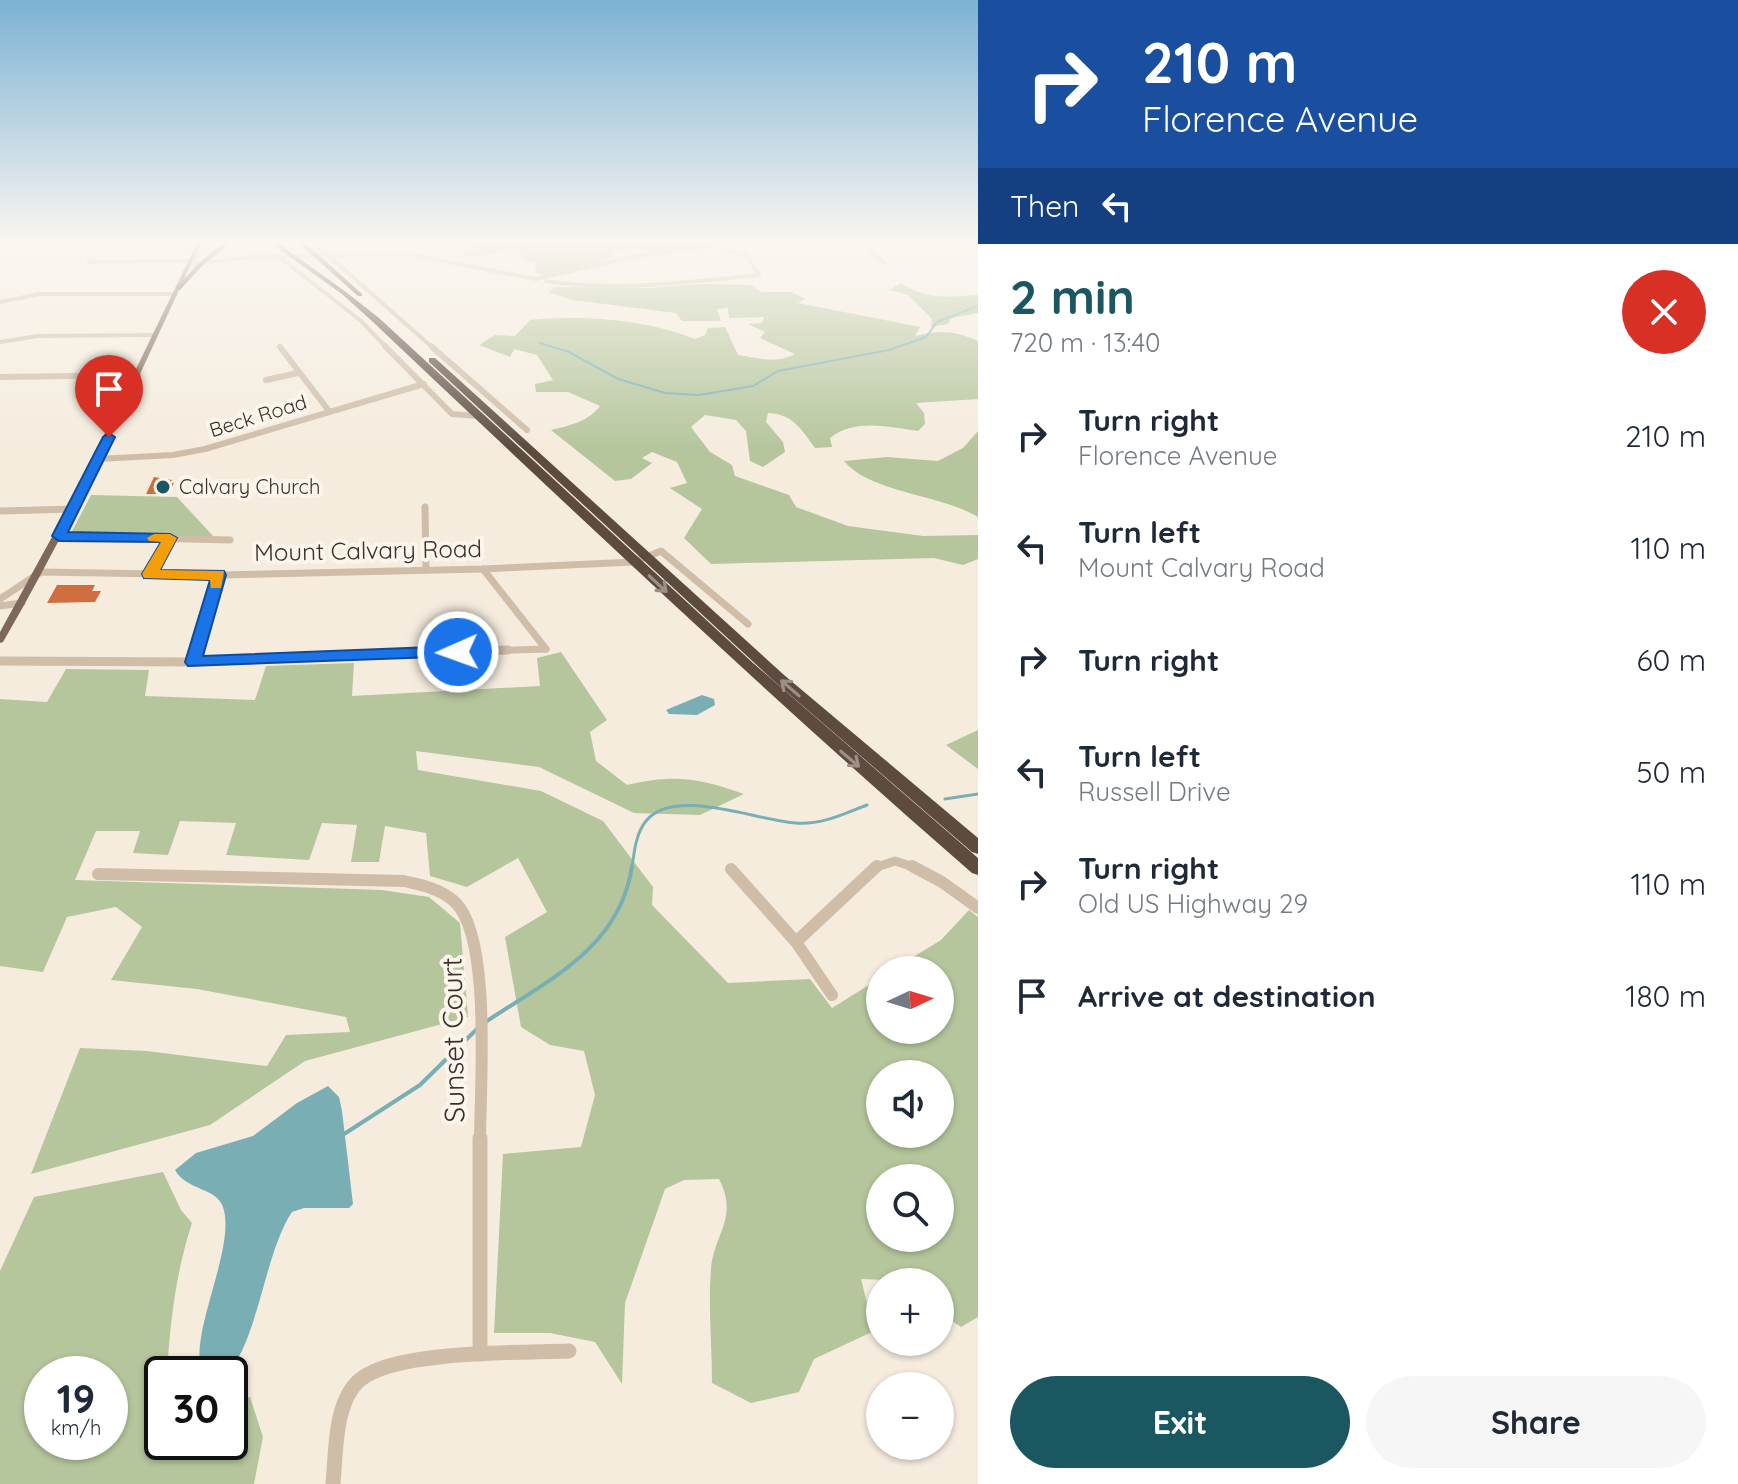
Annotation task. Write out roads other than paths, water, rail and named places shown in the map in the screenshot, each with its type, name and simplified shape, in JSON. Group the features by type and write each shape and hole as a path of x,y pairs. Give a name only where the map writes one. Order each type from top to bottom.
{"highway":[{"path":"363,309 647,558 790,688 978,847"},
{"path":"373,309 634,562 840,751 978,868"}],"main road":[{"path":"0,640 41,572 168,309"}],"street":[{"path":"346,309 452,414 484,415 506,411"},
{"path":"391,309 527,430"},
{"path":"0,342 38,336 156,335"},
{"path":"280,347 329,411"},
{"path":"266,380 298,373"},
{"path":"0,377 138,375"},
{"name":"Beck Road","path":"98,459 189,453 424,384"},
{"path":"425,507 426,570"},
{"path":"0,511 73,509"},
{"path":"59,536 230,540"},
{"path":"150,574 170,538"},
{"path":"647,558 661,551 748,624"},
{"name":"Mount Calvary Road","path":"41,572 219,575 483,569 634,562 647,558"},
{"path":"0,661 193,662 546,649 483,569"},
{"path":"0,599 41,572"},
{"path":"193,662 219,575"},
{"path":"0,606 22,603"},
{"path":"796,942 836,907 869,868 880,861 916,865 978,908"},
{"path":"731,869 796,942 832,995"},
{"name":"Sunset Court","path":"98,874 404,881 429,886 454,899 471,921 480,980 480,1354"},
{"path":"333,1484 339,1414 360,1379 396,1364 480,1354 569,1351"}],"water":[{"path":"702,695 714,699 715,705 697,715 669,714 666,710"},
{"path":"328,1086 339,1097 353,1204 349,1208 304,1208 292,1212 275,1250 254,1320 239,1356 200,1356 201,1338 223,1245 223,1207 214,1196 187,1182 175,1170 196,1153 253,1136 297,1103"}],"waterway":[{"path":"540,343 569,352 618,379 665,393 699,395 753,386 778,371 889,350 926,337 937,322 970,309"},
{"path":"945,799 978,794"},
{"path":"632,868 638,837 646,821 659,811 676,806 717,808 806,823 832,818 867,805"},
{"path":"484,1023 555,977 596,941 613,920 625,895 632,866"},
{"path":"341,1136 420,1085 478,1028"}],"place":[{"name":"Calvary Church","path":"163,487"}]}
